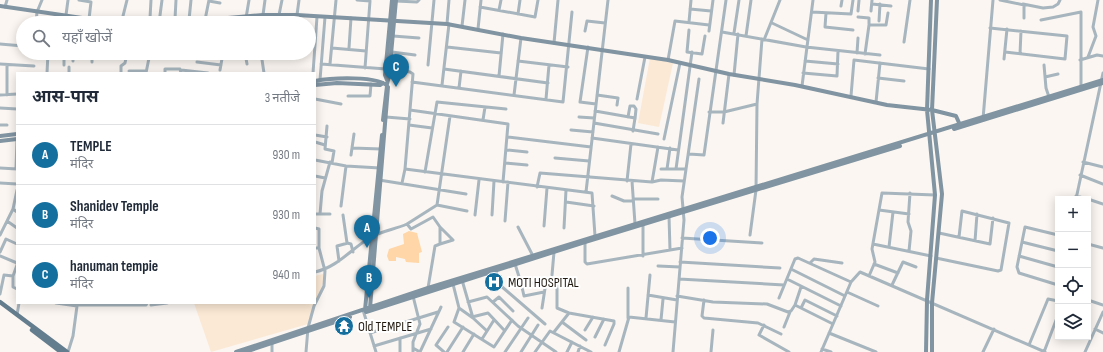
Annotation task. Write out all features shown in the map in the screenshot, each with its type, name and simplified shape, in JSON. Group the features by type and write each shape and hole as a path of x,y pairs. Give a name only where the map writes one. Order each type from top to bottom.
{"main road":[{"path":"370,308 385,88 389,78 388,69 395,0"},
{"path":"926,352 927,300 936,195 930,110 929,69 931,0"},
{"path":"930,110 936,0"},
{"path":"0,6 71,16"},
{"path":"257,16 307,16"},
{"path":"317,17 448,24 521,38 668,60 759,80 802,86 876,102 930,110 956,116 960,125"},
{"path":"388,69 392,52 393,21"},
{"path":"316,83 380,80 386,83 388,87 386,117 380,168"},
{"path":"316,83 351,81 371,84 386,83"},
{"path":"931,135 1081,86 1102,82"},
{"path":"364,311 495,269 643,225 683,210 756,189 1102,82"},
{"path":"0,136 16,134"},
{"path":"931,135 942,186 932,303 932,352"},
{"path":"0,141 16,139"},
{"path":"515,263 595,236 669,215"},
{"path":"364,311 374,236"},
{"path":"245,352 413,295 428,288 452,283"},
{"path":"0,302 68,352"},
{"path":"0,306 61,352"},
{"path":"236,352 308,330"}],"street":[{"path":"5,7 7,0"},
{"path":"37,16 42,0"},
{"path":"67,15 68,0"},
{"path":"79,0 92,1 89,16"},
{"path":"123,16 126,0"},
{"path":"148,16 151,0"},
{"path":"160,16 162,0"},
{"path":"174,16 176,0"},
{"path":"189,16 191,0"},
{"path":"244,16 249,0"},
{"path":"263,15 265,0"},
{"path":"279,15 282,0"},
{"path":"297,15 299,0"},
{"path":"330,64 336,0"},
{"path":"357,0 370,1 365,68"},
{"path":"395,0 418,2 418,0"},
{"path":"428,65 434,0"},
{"path":"442,85 447,47 449,0"},
{"path":"462,26 466,0"},
{"path":"478,29 481,0"},
{"path":"499,10 501,0"},
{"path":"518,14 520,0"},
{"path":"480,7 535,17 538,0"},
{"path":"554,43 558,0"},
{"path":"586,192 608,0"},
{"path":"689,22 692,0"},
{"path":"709,31 713,0"},
{"path":"689,154 704,155 726,0"},
{"path":"734,33 739,0"},
{"path":"746,36 751,0"},
{"path":"750,235 756,189 757,104 763,40 772,23 780,0"},
{"path":"802,86 813,0"},
{"path":"841,6 842,0"},
{"path":"812,12 851,14 853,0"},
{"path":"858,11 859,0"},
{"path":"904,42 910,0"},
{"path":"983,119 993,0"},
{"path":"1000,0 1049,8 1058,4 1060,0"},
{"path":"1088,57 1096,36 1093,27 1098,0"},
{"path":"206,16 209,1 220,3"},
{"path":"871,11 872,2 891,6"},
{"path":"879,22 880,4"},
{"path":"1022,4 1025,7 1024,18"},
{"path":"1097,5 1103,6"},
{"path":"690,9 711,11"},
{"path":"412,82 564,102 572,12"},
{"path":"1041,20 1081,12 1081,86"},
{"path":"826,13 825,27 853,30"},
{"path":"869,24 886,25 888,13"},
{"path":"316,31 317,17"},
{"path":"316,83 321,64 325,17"},
{"path":"858,17 869,18 865,54"},
{"path":"349,48 351,18"},
{"path":"585,31 586,21 605,23"},
{"path":"668,60 675,21 709,25"},
{"path":"772,23 808,40"},
{"path":"990,28 1066,35 1066,57 1064,59 1005,52"},
{"path":"1004,59 1007,29"},
{"path":"690,30 686,51 703,54 705,36"},
{"path":"1020,54 1021,31"},
{"path":"722,32 806,47 880,55"},
{"path":"499,76 503,34"},
{"path":"734,75 738,34"},
{"path":"393,36 419,38"},
{"path":"514,95 521,38"},
{"path":"856,53 858,38"},
{"path":"0,44 16,45"},
{"path":"447,47 501,53"},
{"path":"332,48 349,48 366,51"},
{"path":"588,48 580,102 596,104"},
{"path":"804,73 836,76 838,51"},
{"path":"392,52 415,54"},
{"path":"676,169 689,65 692,52"},
{"path":"1080,60 1097,55 1103,56"},
{"path":"637,99 645,57"},
{"path":"47,72 48,60"},
{"path":"64,60 64,65"},
{"path":"121,72 121,66 125,63 126,60"},
{"path":"129,71 146,72 148,60"},
{"path":"220,70 221,60"},
{"path":"246,60 247,64"},
{"path":"262,60 264,72"},
{"path":"313,72 314,60"},
{"path":"518,61 568,67"},
{"path":"805,61 838,64"},
{"path":"851,96 853,61 929,69"},
{"path":"197,62 221,65"},
{"path":"664,140 680,63"},
{"path":"876,102 880,63"},
{"path":"0,64 34,66"},
{"path":"321,64 412,72 410,119 405,169 402,183"},
{"path":"7,65 7,95"},
{"path":"546,100 549,65"},
{"path":"1044,66 1049,96"},
{"path":"69,67 69,72"},
{"path":"165,72 166,68 181,71 208,72"},
{"path":"444,69 548,83"},
{"path":"459,88 461,71"},
{"path":"1076,196 1103,73"},
{"path":"723,123 729,74"},
{"path":"1045,77 1058,74"},
{"path":"878,78 904,81"},
{"path":"673,352 682,248 684,181 699,79"},
{"path":"348,96 370,96 371,84"},
{"path":"0,95 16,94"},
{"path":"597,95 618,98 617,105"},
{"path":"316,99 341,104"},
{"path":"425,172 434,113 438,101 506,109"},
{"path":"709,112 724,112 757,104"},
{"path":"628,117 630,106 634,106 636,109 633,130"},
{"path":"483,120 484,107"},
{"path":"0,108 16,109"},
{"path":"410,110 508,124 506,163 503,182"},
{"path":"595,112 635,119"},
{"path":"437,205 450,116"},
{"path":"386,117 410,119"},
{"path":"579,117 594,118"},
{"path":"594,123 658,134"},
{"path":"0,125 7,125"},
{"path":"409,125 432,128"},
{"path":"320,214 325,178 334,151 325,150 327,126"},
{"path":"571,130 593,132"},
{"path":"351,155 354,134"},
{"path":"316,135 327,137"},
{"path":"508,137 591,147"},
{"path":"592,138 678,150"},
{"path":"316,142 325,145"},
{"path":"627,181 631,144"},
{"path":"652,182 658,147"},
{"path":"352,148 381,149"},
{"path":"667,169 670,148"},
{"path":"507,150 527,152"},
{"path":"555,158 589,161"},
{"path":"316,160 346,166 380,168"},
{"path":"1084,162 1103,167"},
{"path":"506,163 527,165"},
{"path":"341,206 346,166"},
{"path":"0,168 16,169"},
{"path":"405,169 479,180 508,182 593,193 595,236"},
{"path":"661,169 686,169"},
{"path":"537,186 540,174 627,181 684,181"},
{"path":"316,176 325,178"},
{"path":"1080,176 1103,184"},
{"path":"379,180 466,194"},
{"path":"475,215 479,180"},
{"path":"492,215 494,181"},
{"path":"632,181 634,224"},
{"path":"505,221 508,182"},
{"path":"0,183 16,184"},
{"path":"544,226 547,188"},
{"path":"564,228 566,190"},
{"path":"869,276 874,264 873,244 882,192 936,195"},
{"path":"909,251 911,231 908,224 910,193"},
{"path":"4,241 0,237 14,209 16,196"},
{"path":"612,196 624,201 658,199"},
{"path":"1091,200 1103,204"},
{"path":"566,202 594,206"},
{"path":"316,203 321,203"},
{"path":"316,272 324,270 339,261 374,236 407,224 437,205 467,211"},
{"path":"879,210 909,214"},
{"path":"936,258 1000,271 1010,224 964,210 961,212 959,237"},
{"path":"889,247 893,212"},
{"path":"316,214 330,214"},
{"path":"975,241 977,214"},
{"path":"343,215 348,243 352,244 353,252"},
{"path":"669,215 670,250"},
{"path":"407,224 411,229 433,217 440,227 453,240 435,246 428,288"},
{"path":"939,233 990,244 993,218"},
{"path":"7,221 16,227"},
{"path":"643,225 644,256"},
{"path":"440,227 440,244"},
{"path":"518,227 533,256"},
{"path":"1055,234 1026,227 1024,229 1017,267 1019,273 1055,284"},
{"path":"316,228 319,229 319,248 325,276 324,286 316,302"},
{"path":"682,238 762,243"},
{"path":"4,241 7,239 16,244"},
{"path":"0,252 4,241"},
{"path":"585,242 586,264 644,256 682,248"},
{"path":"1022,242 1055,249"},
{"path":"339,261 337,246 348,243"},
{"path":"873,244 931,256"},
{"path":"1091,245 1103,248"},
{"path":"552,275 554,252"},
{"path":"0,256 16,264"},
{"path":"1019,256 1055,266"},
{"path":"779,298 796,258 851,282"},
{"path":"810,263 814,260 842,263"},
{"path":"680,262 780,268"},
{"path":"892,285 903,262 916,267"},
{"path":"515,263 524,296 544,292"},
{"path":"874,264 898,273"},
{"path":"658,266 680,268"},
{"path":"16,267 13,276 14,287 16,288"},
{"path":"495,269 501,286 545,324"},
{"path":"791,269 846,294 878,306"},
{"path":"831,352 822,350 851,282 859,272 927,300 1044,352 1055,323"},
{"path":"0,294 2,277 4,275 13,276"},
{"path":"646,318 650,275"},
{"path":"679,278 784,284"},
{"path":"787,279 841,306"},
{"path":"462,280 472,318"},
{"path":"521,284 546,282 557,283 556,307 569,313 613,321 615,323 605,345"},
{"path":"542,308 546,282"},
{"path":"452,283 459,308 487,331"},
{"path":"784,328 790,312 795,305 801,287"},
{"path":"619,352 628,318 628,288"},
{"path":"413,295 420,326 416,333 413,352"},
{"path":"648,295 663,299 677,298 767,304 790,312"},
{"path":"468,302 487,297 520,328 556,352"},
{"path":"493,302 499,297 513,311"},
{"path":"661,320 663,299"},
{"path":"1029,345 1048,299 1055,300"},
{"path":"704,300 702,316 704,318 764,324 781,334"},
{"path":"801,308 805,300 837,316"},
{"path":"1091,301 1103,305"},
{"path":"16,315 19,304"},
{"path":"68,352 73,336 77,306 75,305 146,304"},
{"path":"151,306 162,304"},
{"path":"306,352 308,330 315,304"},
{"path":"795,305 833,324"},
{"path":"503,311 508,306"},
{"path":"413,348 420,352 441,307"},
{"path":"459,308 453,321 494,346 512,320"},
{"path":"364,311 376,352"},
{"path":"370,333 438,312"},
{"path":"1085,352 1103,312"},
{"path":"472,318 488,313 504,330"},
{"path":"554,332 569,313"},
{"path":"585,330 593,317"},
{"path":"505,352 528,318"},
{"path":"628,318 646,318 676,322"},
{"path":"596,337 604,319"},
{"path":"482,339 494,320"},
{"path":"562,322 586,340"},
{"path":"764,324 759,335 783,351 789,352"},
{"path":"521,352 538,325"},
{"path":"448,328 436,346 445,352 463,327"},
{"path":"374,346 431,329"},
{"path":"983,352 994,329"},
{"path":"1095,329 1103,333"},
{"path":"711,352 713,330"},
{"path":"535,352 550,331 591,352"},
{"path":"829,333 876,352"},
{"path":"463,352 474,334"},
{"path":"400,338 400,352"},
{"path":"567,352 572,342"},
{"path":"272,343 272,352"},
{"path":"578,352 580,346"},
{"path":"435,352 439,348"}],"shaded area":[{"path":"650,58 673,63 659,127 638,123"},
{"path":"409,231 417,233 422,252 419,253 419,263 406,262 405,259 396,257 396,261 389,261 387,256 389,249 404,244 403,234"},
{"path":"323,274 324,281 316,302 316,276"},
{"path":"194,304 315,304 308,324 211,352"}],"place":[{"name":"hanuman tempie","path":"396,87"},
{"name":"TEMPLE","path":"367,248"},
{"name":"MOTI HOSPITAL","path":"494,282"},
{"name":"Shanidev Temple","path":"369,298"},
{"name":"Old TEMPLE","path":"344,326"}]}
